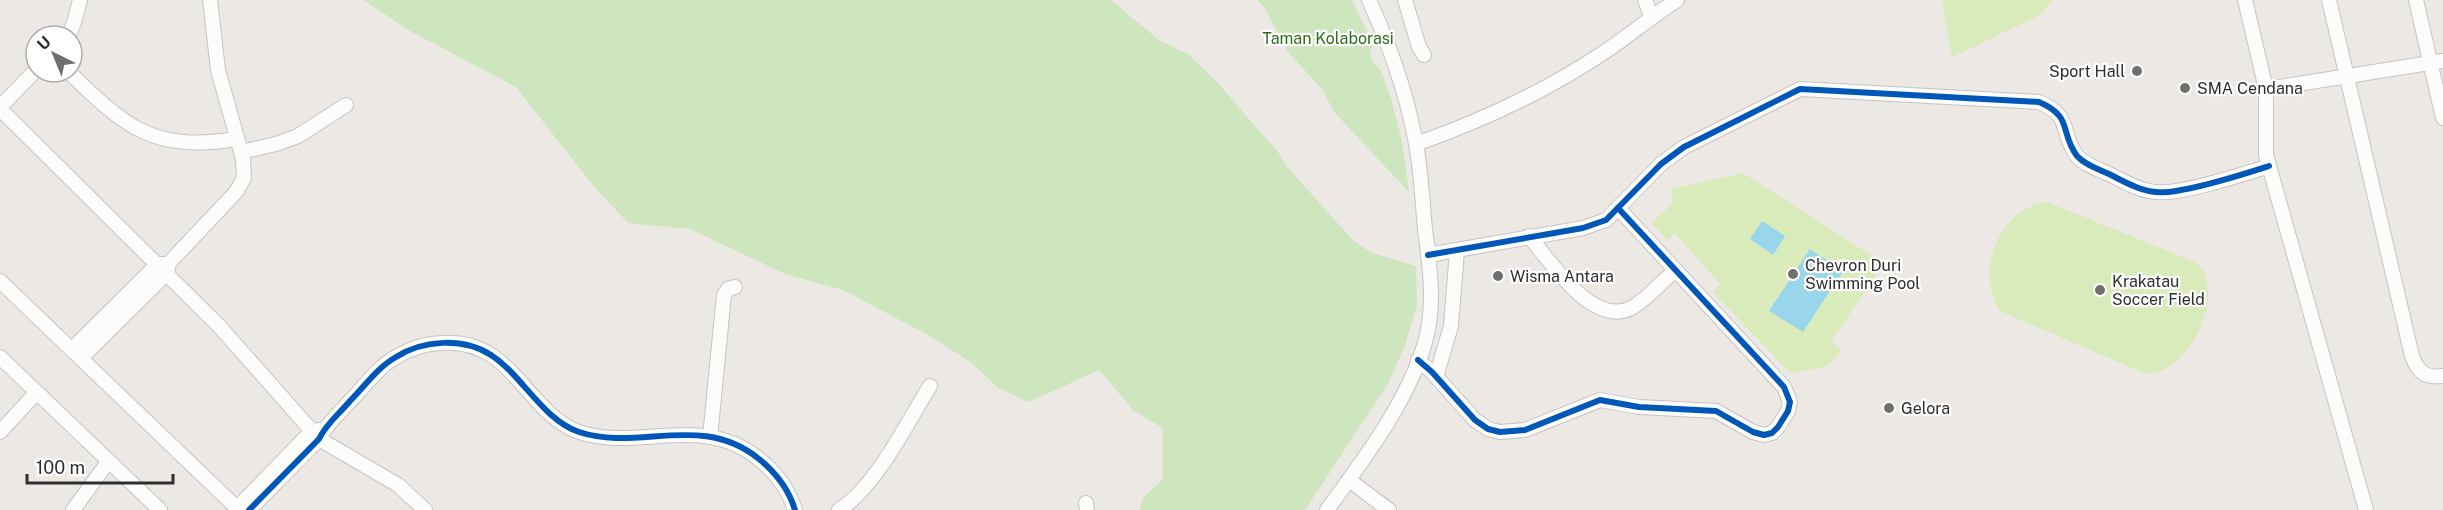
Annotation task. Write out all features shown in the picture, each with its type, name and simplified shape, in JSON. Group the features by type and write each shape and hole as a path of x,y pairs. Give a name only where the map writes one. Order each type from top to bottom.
{"street":[{"path":"74,24 80,0"},
{"path":"77,353 165,267 244,178 239,145 218,70 210,0"},
{"path":"1327,510 1393,412 1418,360 1430,318 1428,255 1416,144 1390,51 1370,0"},
{"path":"1405,0 1419,47 1424,55"},
{"path":"1645,0 1651,16"},
{"path":"1416,144 1502,108 1562,77 1606,51 1651,16 1677,0"},
{"path":"2245,0 2266,90 2266,155 2366,510"},
{"path":"2329,0 2414,362 2416,368 2427,375 2443,376"},
{"path":"2416,0 2437,62 2443,118"},
{"path":"2266,90 2437,62"},
{"path":"24,83 0,108 165,267 318,433 399,485 425,510"},
{"path":"81,84 108,111 129,126 146,135 186,142 218,142 239,145 276,144 298,136 346,105"},
{"path":"1428,255 1583,228 1606,220 1661,164 1684,147 1800,89 2039,102 2055,109 2062,117 2075,153 2083,162 2138,187 2156,192 2174,191 2269,166"},
{"path":"1418,360 1475,420 1488,429 1500,432 1525,430 1600,400 1639,407 1716,411 1753,432 1764,435 1772,433 1788,411 1790,402 1784,387 1618,208"},
{"path":"1529,236 1584,299 1597,308 1608,311 1617,312 1633,307 1676,270"},
{"path":"1436,377 1451,326 1457,251"},
{"path":"0,281 242,509 394,357 431,344 448,343 467,345 490,355 560,422 576,431 597,437 690,435 731,441 748,450 771,468 795,510"},
{"path":"710,437 724,295 729,289 735,287"},
{"path":"0,357 160,510"},
{"path":"839,510 860,494 930,386"},
{"path":"0,432 36,393"},
{"path":"73,510 108,462"},
{"path":"1349,480 1389,510"}],"green space":[{"path":"364,0 1111,0 1159,40 1189,55 1216,81 1278,152 1287,167 1353,240 1370,252 1416,266 1417,305 1405,345 1388,384 1305,510 1140,510 1142,499 1163,479 1163,428 1134,411 1099,370 1029,402 998,388 972,363 930,336 843,290 785,274 690,229 628,223 595,188 516,87 410,31"},
{"name":"Taman Kolaborasi","path":"1257,0 1352,0 1373,44 1370,54 1373,62 1381,71 1390,95 1402,141 1409,192 1334,112 1322,89 1288,52 1264,7"},
{"path":"1942,0 2052,0 2043,12 2032,19 1952,57"},
{"name":"Chevron Duri Swimming Pool","path":"1743,173 1883,263 1831,342 1842,350 1828,366 1790,373 1713,292 1720,284 1675,233 1667,240 1652,223 1673,203 1672,189"},
{"name":"Krakatau Soccer Field","path":"2047,202 2195,262 2205,275 2208,292 2206,311 2189,348 2175,362 2160,371 2144,373 2000,311 1993,295 1990,278 1991,261 1996,244 2004,229 2016,216 2030,207"}],"water":[{"path":"1762,221 1785,236 1773,255 1750,239"},
{"path":"1810,249 1843,271 1803,332 1769,311"}],"cycle path":[{"path":"1428,255 1583,228 1606,220 1661,164 1684,147 1800,89 2039,102 2057,113 2062,119 2068,140 2080,159 2132,185 2156,192 2196,187 2269,166"},
{"path":"1418,360 1432,372 1475,420 1488,429 1500,432 1525,430 1600,400 1639,407 1716,411 1753,432 1764,435 1772,433 1788,411 1790,402 1784,387 1618,208"},
{"path":"249,510 319,439 333,419 383,366 407,351 443,343 468,345 491,355 513,374 554,417 579,432 602,437 624,438 692,435 715,438 737,445 771,470 789,495 795,510"}],"place":[{"name":"Sport Hall","path":"2137,71"},
{"name":"SMA Cendana","path":"2185,88"},
{"name":"Chevron Duri Swimming Pool","path":"1793,274"},
{"name":"Wisma Antara","path":"1498,276"},
{"name":"Krakatau Soccer Field","path":"2100,290"},
{"name":"Gelora","path":"1889,408"}]}
